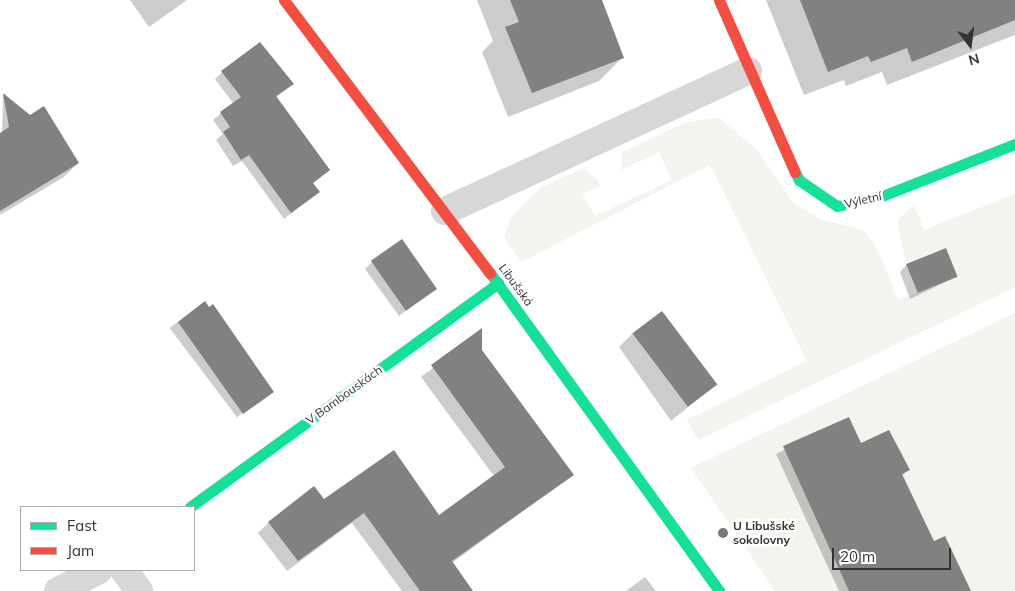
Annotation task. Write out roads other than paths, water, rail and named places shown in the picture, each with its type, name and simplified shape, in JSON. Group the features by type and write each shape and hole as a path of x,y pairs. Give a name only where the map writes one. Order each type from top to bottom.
{"street":[{"name":"Libušská","path":"284,0 498,283 719,591"},
{"name":"Výletní","path":"719,0 748,71 799,180 838,206 882,196 1015,144"},
{"path":"445,211 748,71"},
{"name":"V Bambouskách","path":"191,506 498,283"},
{"path":"58,591 97,571"},
{"path":"125,571 139,591"}],"place":[{"name":"U Libušské sokolovny","path":"723,533"}]}
